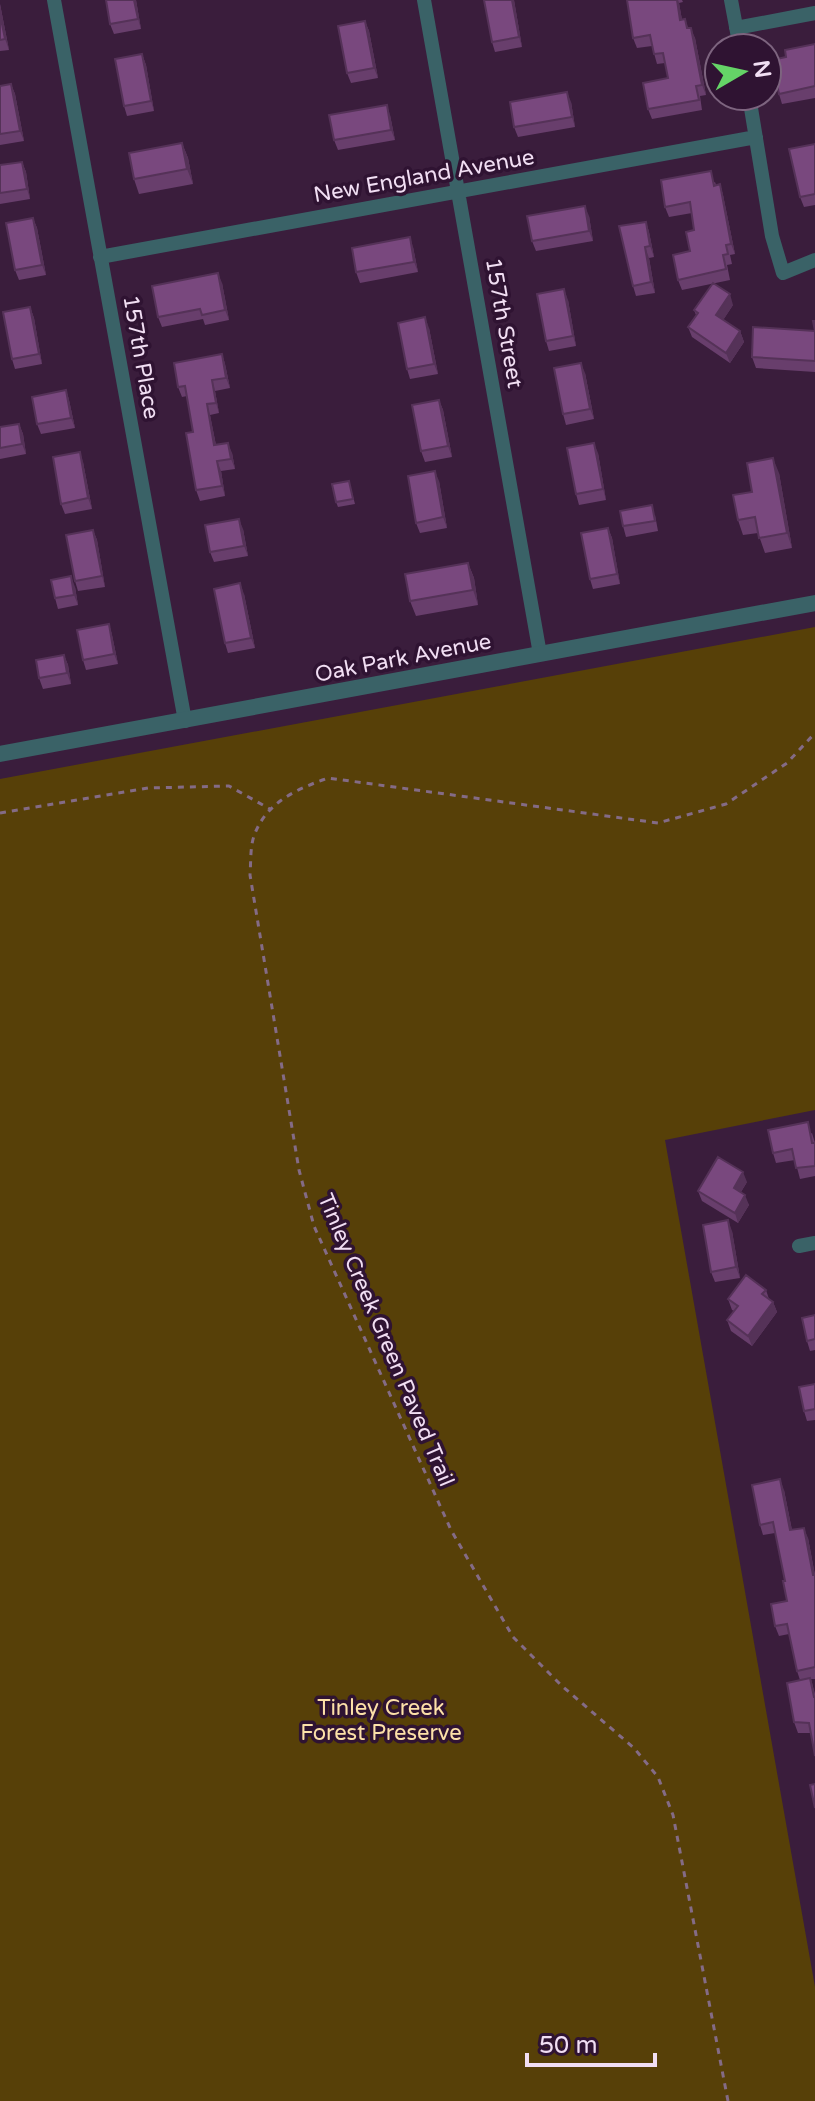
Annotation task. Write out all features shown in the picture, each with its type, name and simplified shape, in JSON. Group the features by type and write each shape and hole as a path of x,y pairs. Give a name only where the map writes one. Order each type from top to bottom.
{"street":[{"name":"157th Place","path":"54,0 185,721"},
{"name":"157th Street","path":"424,0 540,654"},
{"path":"731,0 737,32"},
{"path":"736,28 815,13"},
{"path":"752,112 772,236 783,273 815,260"},
{"name":"New England Avenue","path":"100,257 756,137"},
{"name":"Oak Park Avenue","path":"0,754 815,603"},
{"path":"799,1246 815,1243"}],"path":[{"path":"0,813 148,788 229,786 270,809 293,790 328,778 658,823 726,804 787,763 815,733"},
{"name":"Tinley Creek Green Paved Trail","path":"270,809 254,836 250,875 299,1170 314,1226 451,1530 513,1637 562,1686 634,1748 658,1777 673,1815 728,2101"}],"green space":[{"name":"Tinley Creek Forest Preserve","path":"815,627 815,1110 665,1140 815,1987 815,2101 0,2101 0,779"}],"building":[{"path":"106,0 134,0 138,19 110,24"},
{"path":"484,0 512,0 519,37 492,42"},
{"path":"627,0 677,0 680,20 685,19 687,28 691,28 702,85 696,86 699,100 648,109 643,83 668,78 663,53 654,54 650,35 633,38"},
{"path":"0,14 5,39 0,40"},
{"path":"365,21 374,68 347,73 338,26"},
{"path":"815,44 815,86 783,93 785,50"},
{"path":"142,54 151,101 124,106 115,59"},
{"path":"11,84 20,131 0,134 0,86"},
{"path":"567,92 572,117 514,127 510,102"},
{"path":"387,105 391,130 334,140 329,115"},
{"path":"182,143 187,169 134,179 129,153"},
{"path":"815,144 815,194 800,197 789,149"},
{"path":"22,162 27,189 0,193 0,165"},
{"path":"711,171 714,186 720,184 731,244 726,245 728,254 723,255 726,269 678,280 673,255 690,251 686,232 694,230 690,202 665,207 661,180"},
{"path":"585,206 589,231 532,241 527,216"},
{"path":"33,218 42,265 15,270 6,223"},
{"path":"646,222 650,246 645,247 651,282 633,286 619,226"},
{"path":"410,237 414,262 356,272 352,248"},
{"path":"218,273 225,310 202,315 200,309 158,317 152,286"},
{"path":"713,283 730,294 716,315 740,331 726,353 688,327 698,313 694,310"},
{"path":"564,289 573,336 546,341 537,294"},
{"path":"30,307 39,354 12,359 3,312"},
{"path":"425,317 434,364 407,369 398,323"},
{"path":"753,327 815,331 815,361 752,357"},
{"path":"222,354 226,378 212,380 216,403 207,404 214,445 228,443 231,459 217,461 222,486 196,490 186,433 193,432 185,386 178,387 174,363"},
{"path":"581,363 590,409 563,414 554,368"},
{"path":"66,390 71,418 37,424 32,397"},
{"path":"439,400 448,446 421,451 412,405"},
{"path":"19,424 22,444 0,448 0,427"},
{"path":"594,443 603,489 576,494 567,448"},
{"path":"80,452 88,498 61,504 53,457"},
{"path":"773,458 787,533 759,538 755,517 738,520 733,495 752,492 747,463"},
{"path":"435,471 443,517 416,523 408,476"},
{"path":"349,481 353,499 336,502 332,484"},
{"path":"652,505 655,521 623,526 620,511"},
{"path":"239,519 244,546 210,552 205,525"},
{"path":"608,528 617,574 590,579 581,533"},
{"path":"93,530 102,576 75,581 66,535"},
{"path":"468,563 473,590 410,601 405,574"},
{"path":"71,576 74,595 55,598 51,580"},
{"path":"240,583 251,638 225,643 214,589"},
{"path":"109,624 114,654 83,660 77,630"},
{"path":"64,655 67,673 39,678 36,660"},
{"path":"808,1122 812,1143 815,1143 815,1166 796,1168 792,1149 773,1153 768,1130"},
{"path":"718,1157 743,1172 734,1188 745,1195 735,1213 698,1191"},
{"path":"728,1220 736,1267 711,1272 703,1225"},
{"path":"746,1275 766,1290 762,1294 773,1302 748,1336 727,1320 738,1306 728,1299"},
{"path":"815,1315 815,1339 807,1341 802,1318"},
{"path":"815,1384 815,1409 804,1411 799,1387"},
{"path":"780,1479 790,1530 804,1528 815,1575 815,1667 797,1671 787,1624 775,1626 771,1604 787,1601 773,1522 760,1525 752,1485"},
{"path":"810,1678 815,1697 815,1756 809,1723 794,1722 787,1683"},
{"path":"815,1784 815,1808 810,1785"}]}
